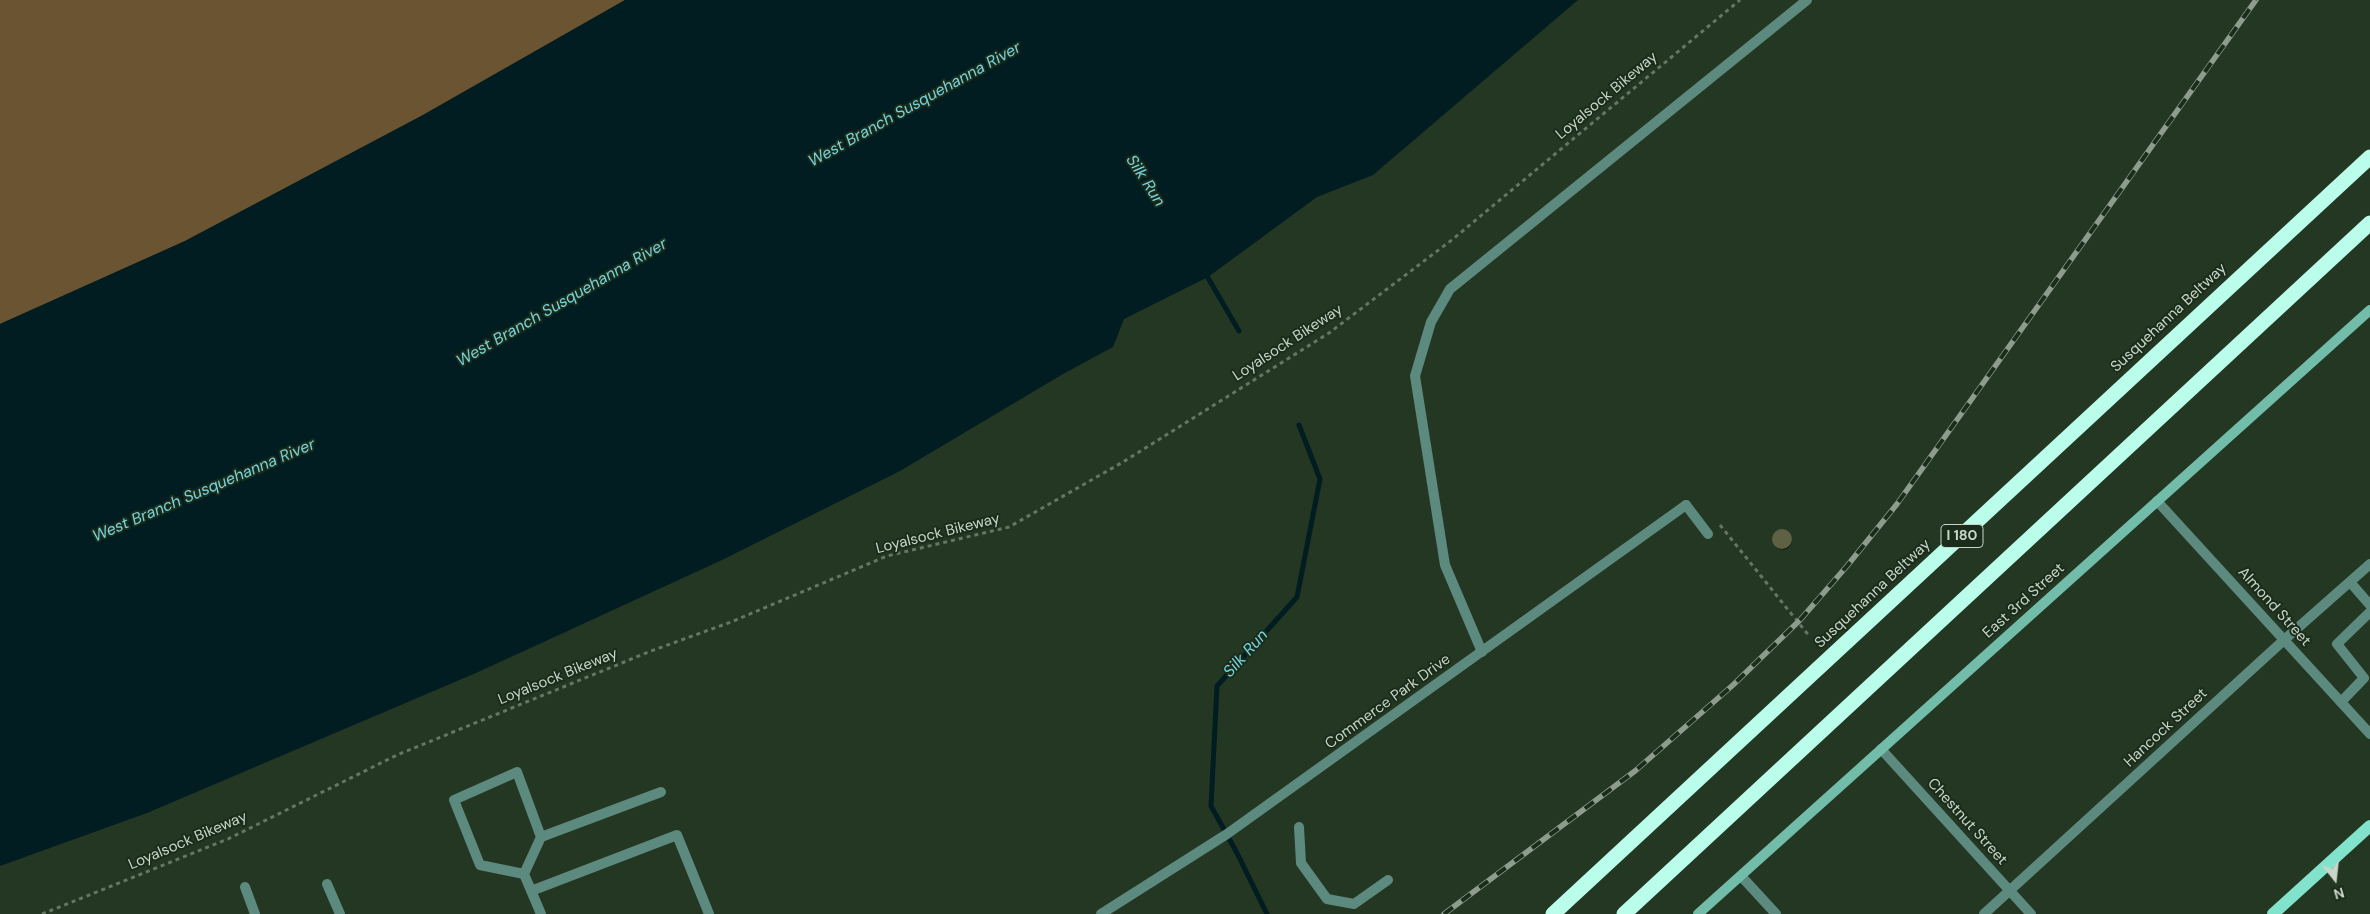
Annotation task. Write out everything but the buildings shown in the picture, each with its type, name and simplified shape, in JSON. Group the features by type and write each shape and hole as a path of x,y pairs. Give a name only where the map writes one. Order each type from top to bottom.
{"highway":[{"name":"Susquehanna Beltway","path":"1553,914 2370,157"},
{"path":"1624,914 2370,224"}],"main road":[{"name":"East 3rd Street","path":"1698,914 2370,310"},
{"path":"2273,914 2370,826"}],"street":[{"path":"1482,652 1445,566 1414,376 1431,322 1450,289 1807,0"},
{"name":"Almond Street","path":"2157,501 2370,734"},
{"name":"Commerce Park Drive","path":"1100,914 1238,826 1686,504 1708,534"},
{"name":"Hancock Street","path":"1984,914 2370,564"},
{"path":"2350,582 2370,606"},
{"path":"2341,702 2364,678 2337,644 2370,612"},
{"name":"Chestnut Street","path":"1881,749 2031,914"},
{"path":"524,874 480,865 454,800 517,772 541,837"},
{"path":"541,914 524,874 541,837 661,792"},
{"path":"1299,827 1301,863 1327,899 1354,904 1388,880"},
{"path":"531,891 677,835 709,914"},
{"path":"1741,876 1776,914"},
{"path":"326,884 340,914"},
{"path":"245,887 255,914"}],"path":[{"name":"Loyalsock Bikeway","path":"42,914 228,839 397,755 651,651 731,622 887,556 1009,527 1123,462 1329,332 1453,239 1740,0"},
{"path":"1720,525 1810,637"}],"shaded area":[{"path":"0,0 625,0 423,115 185,241 0,324"}],"water":[{"name":"West Branch Susquehanna River","path":"625,0 1578,0 1373,175 1317,197 1208,277 1124,319 1113,347 1063,374 900,471 722,560 476,673 147,813 0,866 0,324 185,241 423,115"}],"waterway":[{"name":"Silk Run","path":"1204,271 1239,331"},
{"name":"Silk Run","path":"1267,914 1211,806 1217,686 1297,597 1320,479 1299,425"}],"railway":[{"path":"1444,914 1635,771 1733,685 1800,620 1897,504 2256,0"}]}
